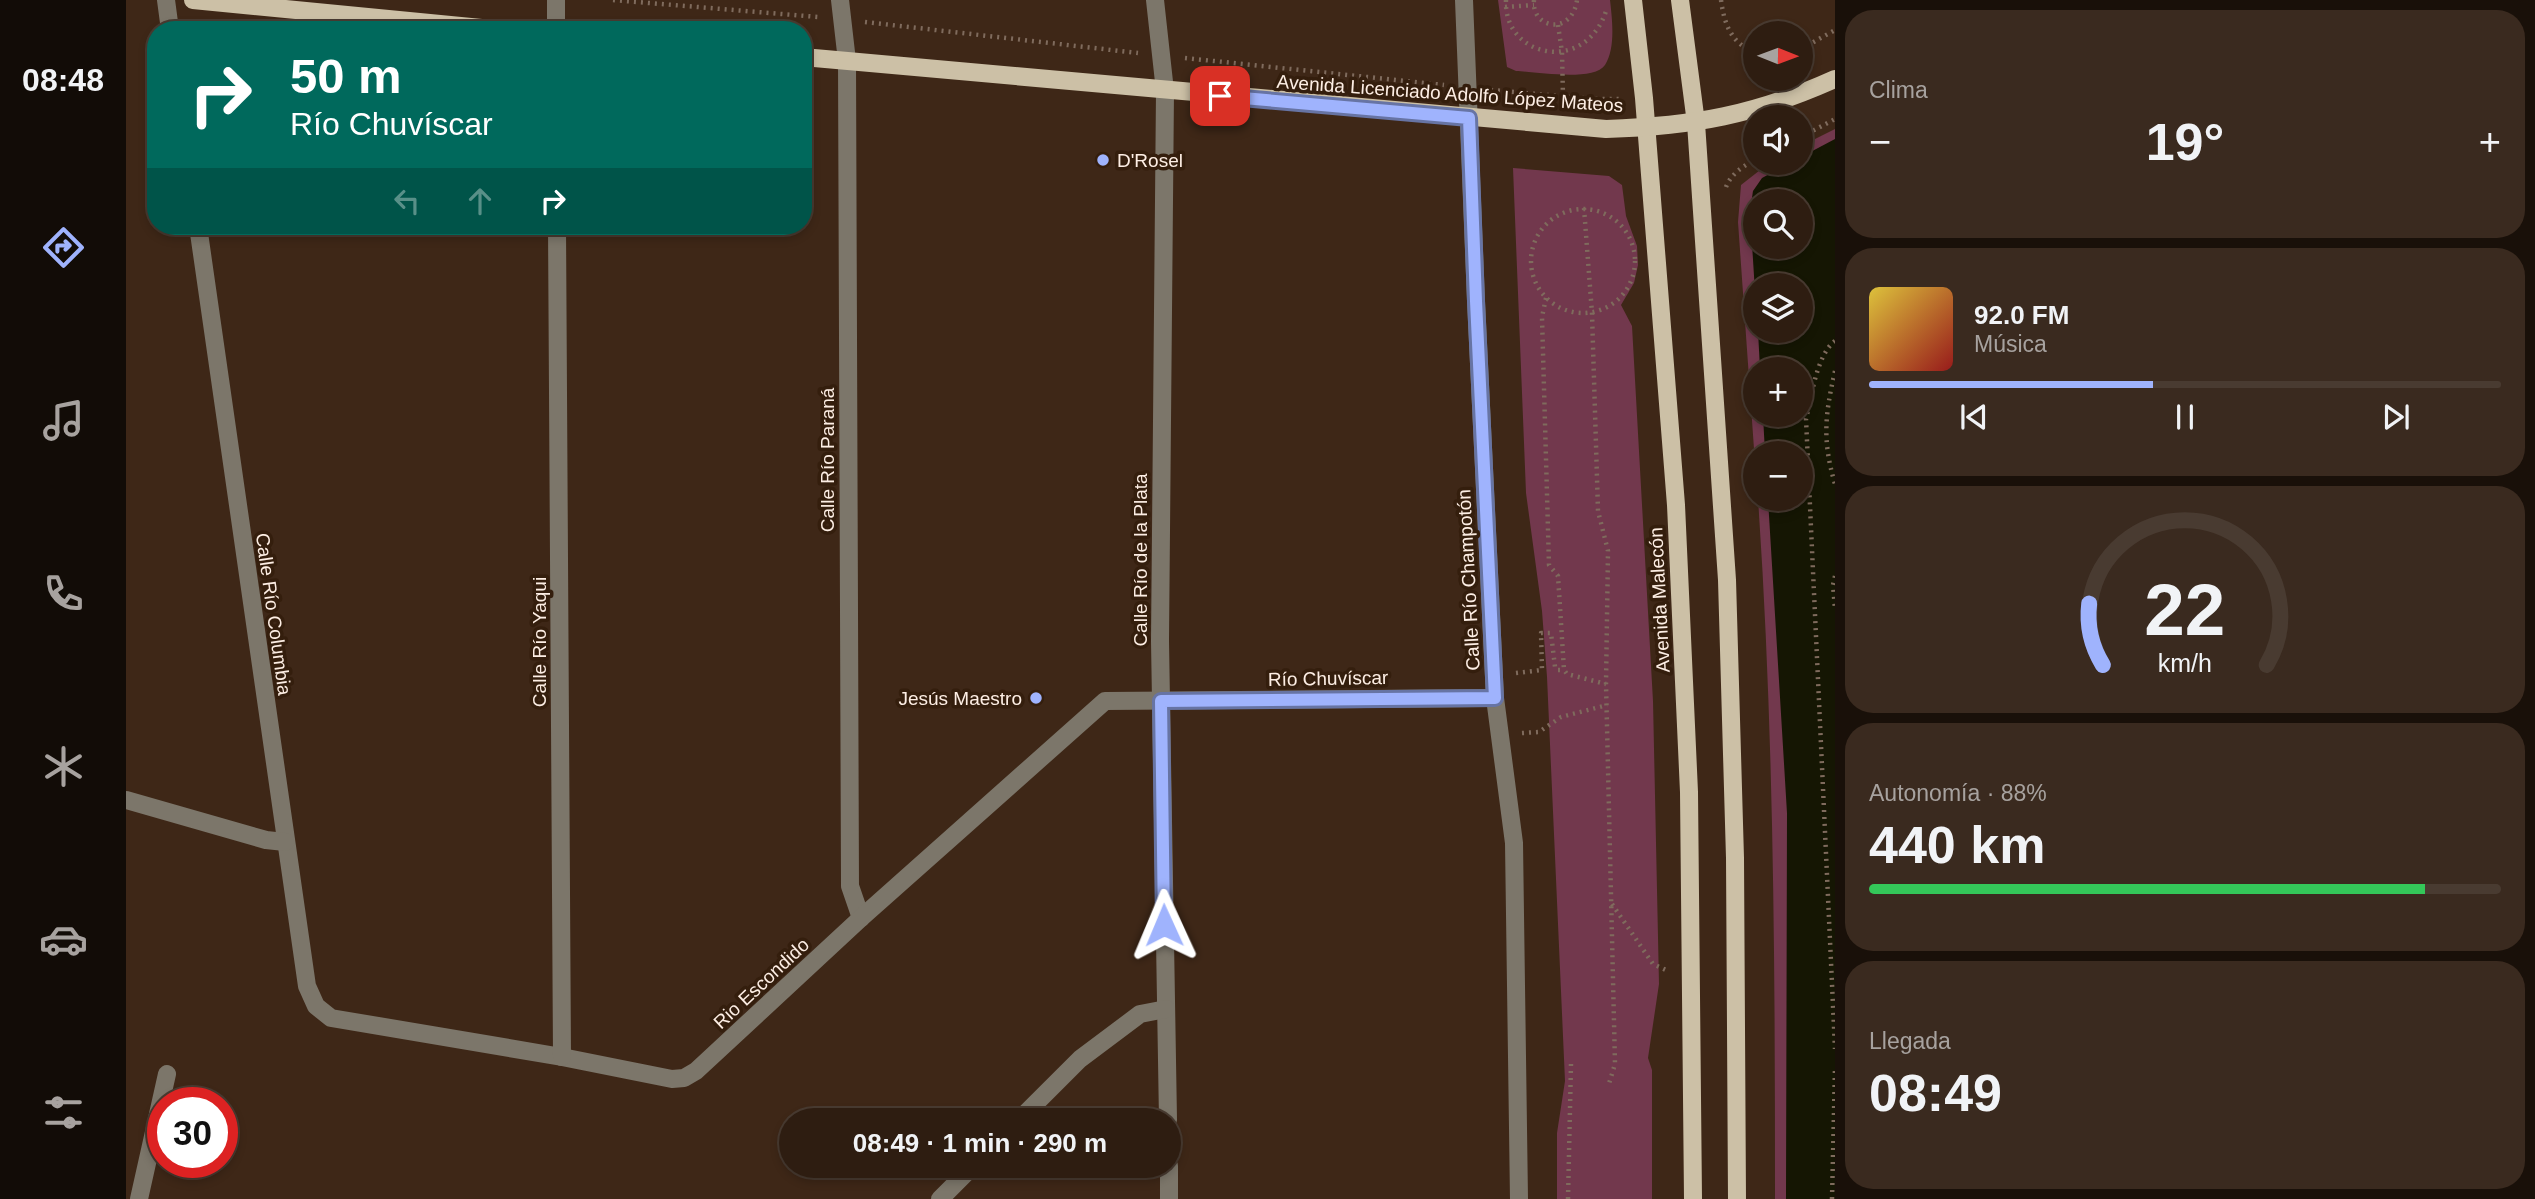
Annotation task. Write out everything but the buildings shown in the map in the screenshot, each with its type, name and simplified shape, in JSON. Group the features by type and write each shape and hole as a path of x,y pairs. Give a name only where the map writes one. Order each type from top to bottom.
{"main road":[{"path":"193,0 409,21"},
{"name":"Avenida Malecón","path":"1633,0 1676,505 1689,778 1693,1199"},
{"path":"1680,0 1696,123 1727,580 1735,858 1737,1199"},
{"name":"Avenida Licenciado Adolfo López Mateos","path":"812,58 1606,129 1696,123 1753,111 1835,79"}],"street":[{"path":"166,0 169,21"},
{"path":"556,0 556,21"},
{"name":"Calle Río Paraná","path":"840,0 847,61 850,886 861,918"},
{"name":"Calle Río de la Plata","path":"1156,0 1165,91 1161,701 1168,1108"},
{"name":"Calle Río Champotón","path":"1464,0 1495,698 1514,843 1519,1199"},
{"name":"Calle Río Columbia","path":"199,235 285,842 307,986 316,1006"},
{"name":"Calle Río Yaqui","path":"557,235 562,1058"},
{"name":"Río Chuvíscar","path":"1161,701 1495,698"},
{"name":"Rio Escondido","path":"316,1006 331,1018 672,1079 684,1078 696,1071 861,918 1105,701 1161,701"},
{"path":"126,800 265,840 285,842"},
{"path":"1031,1108 1080,1059 1140,1014 1166,1009"},
{"path":"139,1199 167,1074"},
{"path":"940,1199 961,1178"},
{"path":"1169,1178 1170,1199"}],"path":[{"path":"613,0 842,19 1469,88 1594,99"},
{"path":"1506,0 1505,7 1510,23 1519,36 1531,46 1546,51 1563,52 1584,44 1600,28 1607,9 1607,0"},
{"path":"1505,7 1534,3 1538,16 1546,23 1558,25 1569,20 1576,11 1577,0"},
{"path":"1721,0 1724,20 1733,38 1743,47"},
{"path":"1558,25 1563,52 1563,97"},
{"path":"1813,42 1835,30"},
{"path":"1813,131 1835,119"},
{"path":"1584,208 1592,313 1598,511 1608,551 1606,684 1615,1064 1608,1087"},
{"path":"1584,208 1605,212 1620,223 1631,239 1635,258 1633,277 1625,294 1610,306 1592,313 1567,310 1546,298 1535,283 1531,266 1532,247 1539,231 1552,218 1569,210 1584,208"},
{"path":"1546,298 1542,317 1549,565 1558,576 1564,670 1567,674 1606,684"},
{"path":"1835,341 1831,343 1819,368 1806,419 1835,1049"},
{"path":"1835,371 1826,415 1828,460 1835,484"},
{"path":"1835,576 1835,608"},
{"path":"1494,674 1542,670 1541,633 1551,633 1555,667 1557,670 1564,670"},
{"path":"1539,732 1561,717 1608,705"},
{"path":"1611,900 1613,908 1653,964 1668,971"},
{"path":"1568,1199 1571,1064"},
{"path":"1832,1199 1835,1068"}],"shaded area":[{"path":"1498,0 1610,0 1612,42 1605,65 1599,70 1577,75 1516,71 1507,67"},
{"path":"1835,129 1835,1199 1775,1199 1770,761 1759,511 1813,511 1813,441 1753,441 1752,427 1813,427 1813,357 1748,357 1747,343 1813,343 1813,273 1743,273 1743,293 1738,222 1741,185 1754,175 1813,175 1813,140"},
{"path":"1835,139 1835,1199 1786,1199 1787,813 1769,511 1813,511 1813,441 1764,441 1764,427 1813,427 1813,357 1759,357 1759,343 1813,343 1813,273 1754,273 1753,259 1813,259 1813,189 1754,189 1768,175 1813,175 1813,151"},
{"path":"1513,168 1609,176 1622,185 1626,216 1637,246 1638,265 1634,283 1621,305 1632,326 1653,701 1659,984 1648,1058 1652,1070 1652,1199 1557,1199 1557,1133 1565,1081 1547,677 1542,611 1526,493"}],"place":[{"name":"D'Rosel","path":"1103,160"},
{"name":"Jesús Maestro","path":"1036,698"}],"route":[{"path":"1164,925 1161,701 1495,698 1469,118 1220,96"}]}
